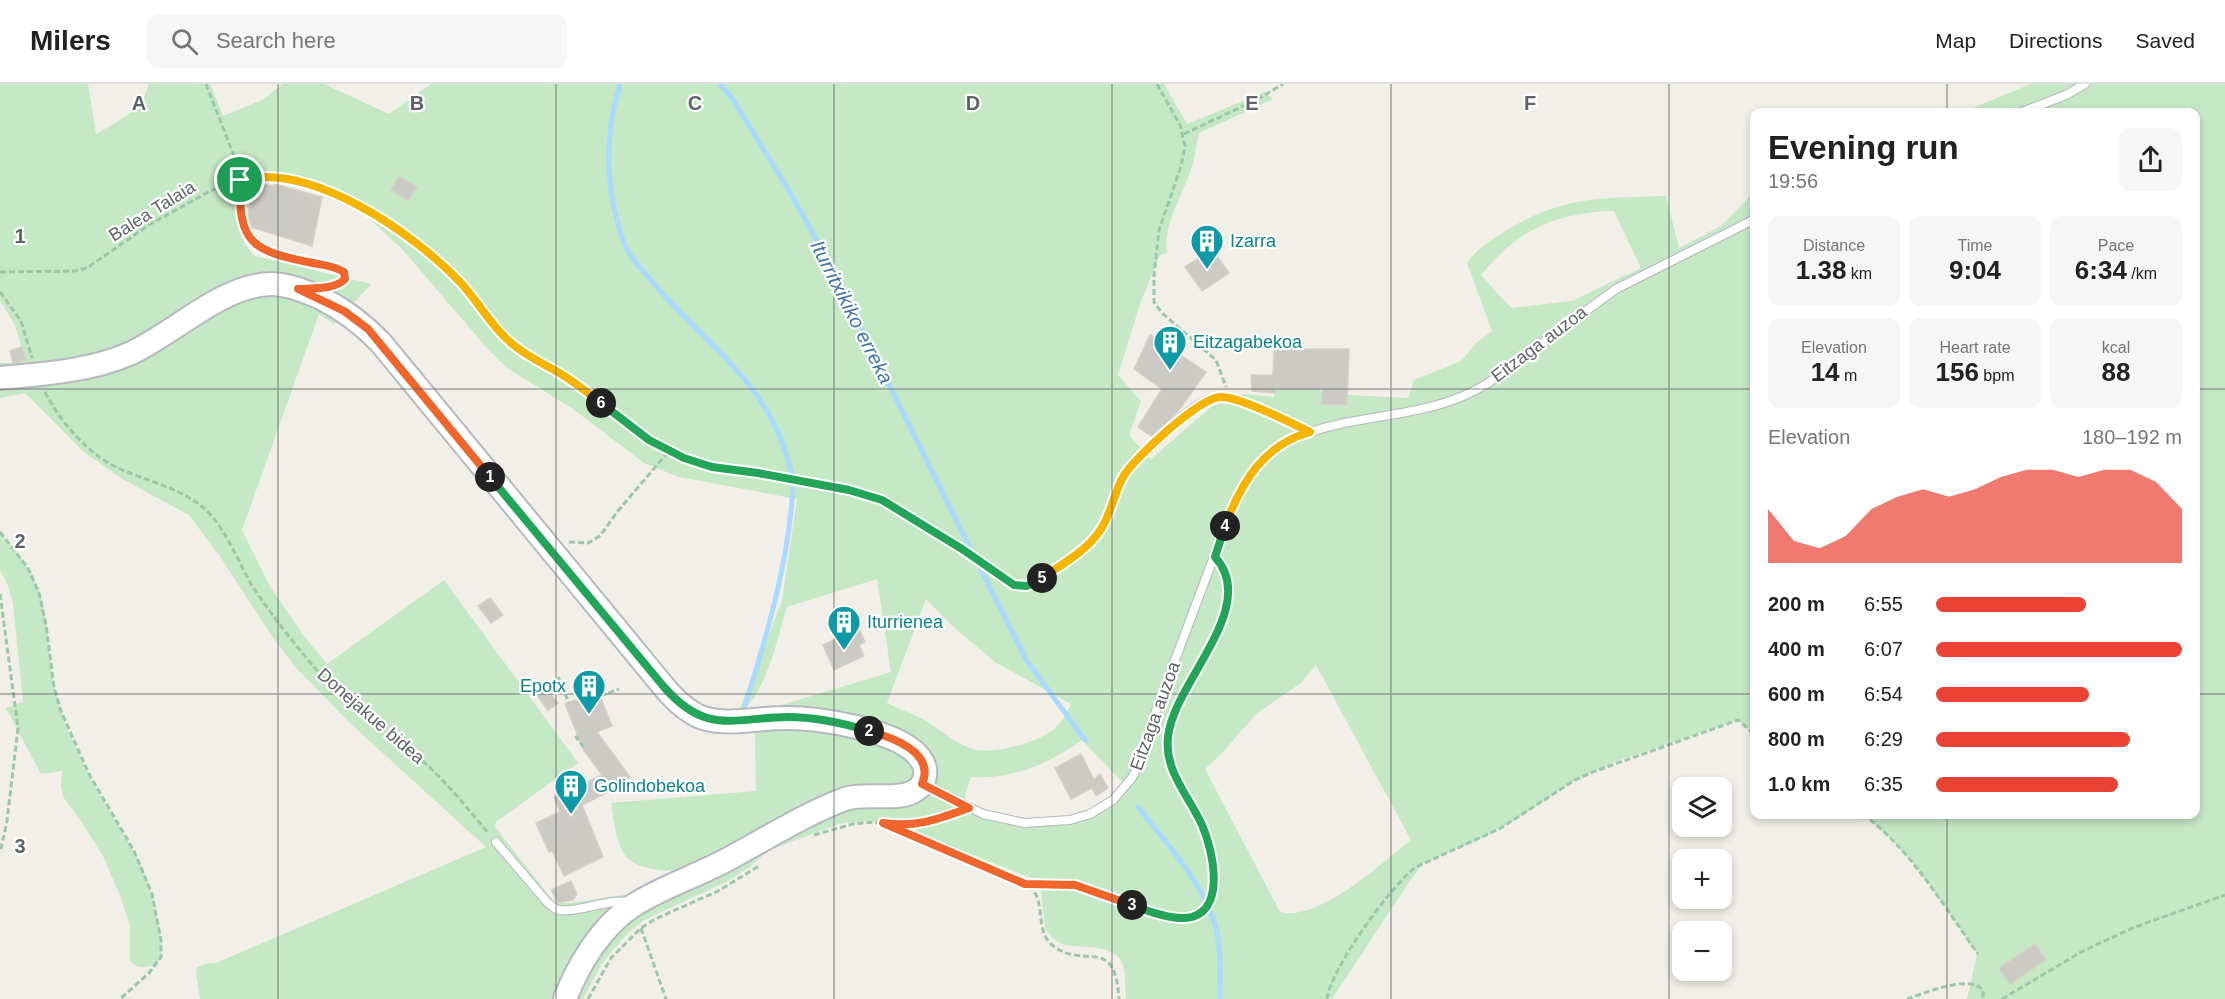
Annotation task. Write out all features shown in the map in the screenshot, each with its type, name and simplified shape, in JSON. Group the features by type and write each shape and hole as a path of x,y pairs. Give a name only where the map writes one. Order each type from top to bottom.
{"street":[{"path":"0,378 89,366 129,354 224,298 249,288 276,284 298,289 344,311 368,329 664,687 689,711 713,720 802,718 845,724 878,733 906,746 920,757 926,772 922,784 910,793 857,796 828,807 781,829 729,859 634,904 596,943 565,999"}],"lane":[{"path":"2032,108 2066,95 2085,84"},
{"path":"240,180 241,219 247,235 254,243 271,253 344,272 345,279 339,284 298,289"},
{"name":"Eitzaga auzoa","path":"922,784 969,808 1007,820 1045,823 1070,820 1090,814 1107,805 1119,795 1140,764 1152,723 1232,507 1250,473 1268,454 1278,446 1310,432 1427,409 1466,396 1488,383 1610,293 1750,222"},
{"path":"1148,450 1190,411 1216,397 1228,398 1270,412 1310,432"},
{"path":"496,842 547,902 555,908 564,910 613,902 634,904"}],"path":[{"path":"206,84 238,162 240,180"},
{"path":"1157,84 1184,134 1184,154 1157,238 1154,298 1162,313 1216,360 1228,398"},
{"path":"1184,134 1258,99 1283,84"},
{"name":"Balea Talaia","path":"0,272 74,272 87,268 149,225 210,191 240,180 265,176 286,178 330,193 391,224 412,238 441,262 469,291 494,325 511,343 530,357 574,382 640,433 669,452 712,467 758,473 872,496 929,527 1014,585 1021,587 1032,585 1054,570 1099,533 1124,475 1148,450"},
{"name":"Donejakue bidea","path":"0,292 21,321 37,374 50,403 80,439 102,458 122,470 170,488 191,499 207,512 220,528 260,597 315,668 353,704 430,768 496,842"},
{"path":"546,545 563,542 588,543 600,536 617,512 669,452"},
{"path":"0,532 28,568 39,593 46,625 54,687 61,711 89,774 137,857 153,894 162,946 161,957 149,973 120,999"},
{"path":"1025,884 1075,885 1176,917 1192,916 1209,903 1214,884 1208,844 1202,826 1168,756 1168,737 1178,706 1216,635 1224,615 1228,580 1222,565 1215,557"},
{"path":"0,594 18,728 7,821 0,853"},
{"path":"558,677 569,703"},
{"path":"600,696 619,689"},
{"path":"1327,999 1336,973 1382,902 1416,867 1484,837 1517,819 1575,780 1623,759 1738,720 1750,731"},
{"path":"578,736 576,737 586,750"},
{"path":"809,837 844,825 883,823 903,826 928,822 969,808"},
{"path":"1869,819 1904,851 1978,954"},
{"path":"883,823 1025,884 1036,893 1043,931 1050,942 1066,953 1094,957 1108,963 1116,974 1119,999"},
{"path":"588,999 611,958 641,928 655,919 718,891 765,861"},
{"path":"2002,999 2081,952 2135,927 2225,894"},
{"path":"641,928 666,999"},
{"path":"1908,999 1937,989 1967,983 1980,986 1983,990 1983,999"}],"green space":[{"path":"0,84 88,84 96,134 136,108 146,93 148,84 210,84 223,116 262,100 283,84 324,84 389,114 431,84 1164,84 1187,124 1265,92 1273,99 1199,133 1191,170 1167,233 1167,253 1160,255 1140,304 1118,375 1141,401 1129,435 1151,459 1211,407 1243,394 1274,397 1275,389 1323,389 1321,404 1347,405 1348,395 1408,398 1414,380 1461,361 1477,342 1492,331 1467,263 1490,241 1545,211 1583,201 1666,196 1679,248 1721,226 1750,196 1750,731 1738,720 1623,759 1575,780 1517,819 1484,837 1424,863 1411,879 1332,999 1126,999 1124,969 1119,957 1105,949 1060,943 1047,931 1040,881 906,830 878,822 864,821 838,824 775,848 726,882 644,920 628,933 601,965 583,999 200,999 197,967 216,963 486,847 352,725 298,670 276,642 219,555 189,515 124,480 85,453 25,393 0,398 0,363 13,363 25,359 15,325 0,300","holes":["245,166 328,187 362,212 403,250 486,347 507,368 573,409 644,463 679,477 797,499 782,601 738,713 756,695 763,681 787,607 877,579 891,672 765,710 755,731 756,791 611,803 617,836 627,857 646,868 681,871 644,892 570,903 555,903 495,827 496,822 578,763 444,580 327,664 303,635 269,585 242,530 319,314 334,324 371,284 255,256 242,239 236,220 235,177","1614,211 1641,268 1572,301 1511,308 1481,275 1508,247 1536,228 1567,217","926,599 957,630 995,662 1071,704 1059,725 1046,735 1014,747 992,750 973,749 961,744 924,720 887,703","1316,665 1411,840 1368,875 1333,898 1316,907 1299,912 1283,913 1279,910 1205,769 1256,714 1301,683","1082,740 1126,786 1090,814 1024,823 962,805 971,777 1016,773 1044,763"]},
{"path":"2031,84 2225,84 2225,999 1967,999 1977,954 1912,862 1868,819 2200,819 2200,108 1973,108"},
{"path":"0,533 26,565 39,591 46,621 54,682 67,726 88,773 133,850 148,882 161,938 161,954 156,965 139,967 130,960 130,926 120,895 103,856 64,798 61,787 62,771 41,774 6,708 23,702 13,603 0,570"}],"building":[{"path":"399,176 417,187 408,201 391,190"},
{"path":"253,183 273,186 274,184 322,197 312,246 251,227 248,216"},
{"name":"Izarra","path":"1212,249 1229,273 1202,291 1185,267"},
{"name":"Eitzagabekoa","path":"1150,335 1206,372 1177,413 1153,437 1138,427 1162,389 1134,369"},
{"path":"22,347 26,360 13,363 10,351"},
{"path":"1274,349 1349,349 1347,405 1321,404 1323,389 1275,389 1275,393 1252,391 1251,375 1273,375"},
{"path":"490,598 503,615 491,623 478,606"},
{"name":"Iturrienea","path":"859,629 865,642 859,645 864,656 834,670 823,645"},
{"path":"545,687 558,703 548,711 536,694"},
{"path":"598,691 612,726 597,732 630,777 610,791 582,805 603,857 564,876 552,851 549,852 536,823 560,812 554,797 602,775 583,749 565,704"},
{"path":"1081,754 1094,780 1100,774 1108,788 1096,796 1092,788 1071,799 1055,768"},
{"path":"571,881 577,894 573,900 558,903 551,890"},
{"path":"2035,944 2046,960 2010,984 1999,968"}],"waterway":[{"path":"620,84 612,119 609,171 614,206 624,243 644,272 718,350 755,393 783,444 792,475"},
{"name":"Iturritxikiko erreka","path":"720,84 732,98 788,189 825,255 970,548"},
{"path":"745,706 769,626 781,572 793,489"},
{"name":"Iturritxikiko erreka","path":"981,570 1027,661 1085,740"},
{"name":"Iturritxikiko erreka","path":"1138,807 1181,861 1208,906 1218,940 1220,999"}],"place":[{"name":"Izarra","path":"1207,270"},
{"name":"Eitzagabekoa","path":"1170,371"},
{"name":"Iturrienea","path":"844,651"},
{"name":"Epotx","path":"589,715"},
{"name":"Golindobekoa","path":"571,815"}],"route":[{"path":"256,176 286,178 353,203 391,224 441,262 469,291 494,325 511,343 530,357 574,382 649,440 671,453 712,467 758,473 872,496 890,504 1014,585 1021,587 1041,580 1099,533 1128,469 1178,420 1201,404 1216,397 1228,398 1270,412 1310,432 1278,446 1268,454 1250,473 1240,490 1215,557 1225,571 1229,586 1224,615 1216,635 1189,682 1170,726 1168,756 1181,787 1202,826 1210,853 1214,884 1212,897 1204,910 1184,918 1176,917 1075,885 1025,884 883,823 903,826 928,822 969,808 922,784 926,772 920,757 906,746 878,733 855,726 788,717 740,721 713,720 689,711 664,687 368,329 344,311 298,289 339,284 345,279 344,272 271,253 250,239 242,225 240,180 256,176"}]}
